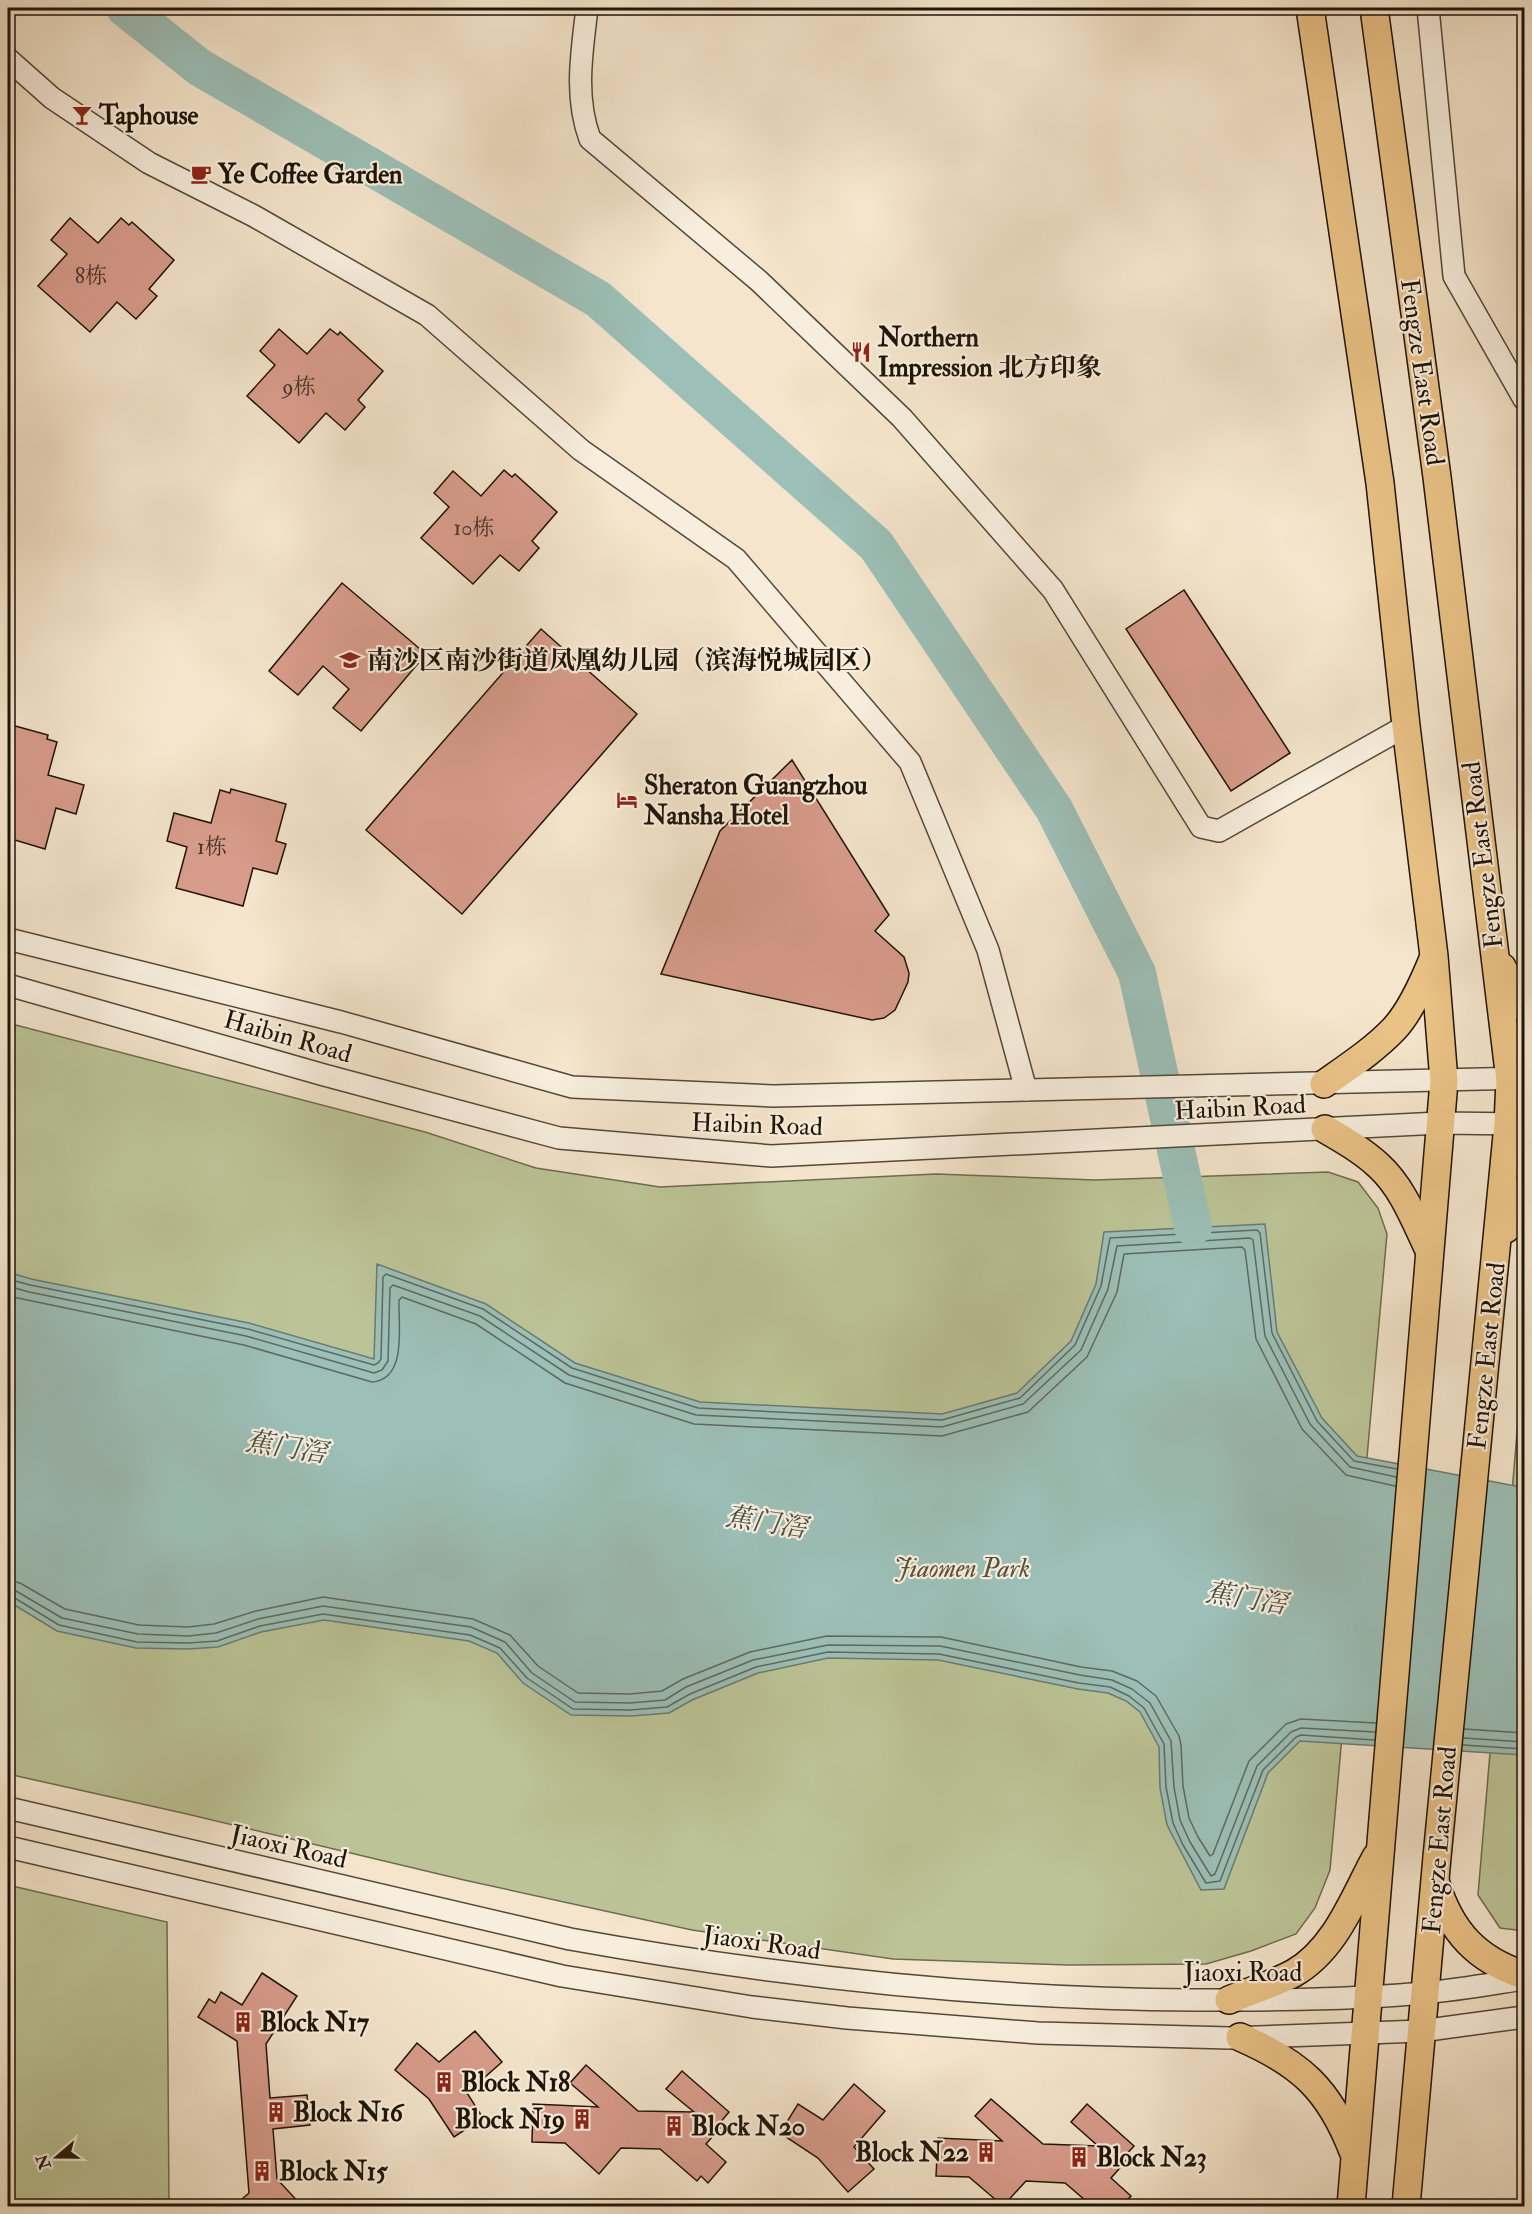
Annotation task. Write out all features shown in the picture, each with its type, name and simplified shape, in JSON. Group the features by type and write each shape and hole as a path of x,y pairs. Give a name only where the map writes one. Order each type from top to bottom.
{"main road":[{"path":"1310,8 1380,483 1434,956 1444,1081 1351,2206"},
{"name":"Fengze East Road","path":"1374,8 1435,465 1494,951 1517,1079 1516,1124 1495,1258 1406,2206"},
{"path":"1494,951 1524,1008"},
{"path":"1324,1084 1363,1056 1396,1028 1418,993 1434,956"},
{"path":"1325,1129 1355,1146 1381,1167 1404,1199 1429,1250"},
{"path":"1495,1258 1516,1203 1524,1190"},
{"path":"1230,2000 1293,1974 1313,1959 1330,1941 1381,1848"},
{"path":"1436,1868 1443,1907 1458,1932 1479,1953 1504,1969 1524,1977"},
{"path":"1240,2037 1272,2051 1300,2070 1316,2086 1343,2124 1355,2156"}],"street":[{"path":"587,8 580,85 583,119 590,139 759,280 902,418 1053,590 1201,827 1220,831 1406,726"},
{"path":"1428,8 1454,276 1524,399"},
{"path":"8,59 52,98 149,163 254,216 427,315 581,450 736,559 910,762 988,950 1026,1090"},
{"name":"Haibin Road","path":"8,939 341,1022 572,1087 773,1096 1517,1079"},
{"name":"Haibin Road","path":"8,985 324,1075 559,1138 771,1156 1440,1123 1516,1124"},
{"name":"Jiaoxi Road","path":"8,1808 570,1939 663,1956 851,1981 945,1990 1099,1998 1230,2000 1425,1993 1524,1977"},
{"path":"8,1846 562,1976 657,1993 799,2013 943,2027 1134,2037 1365,2034 1421,2031 1524,2017"}],"green space":[{"name":"Jiaomen Park","path":"8,1023 425,1132 536,1168 660,1187 936,1174 1095,1180 1328,1172 1358,1182 1378,1208 1387,1234 1330,1870 1315,1908 1296,1934 1251,1951 1206,1964 1068,1965 893,1959 692,1930 464,1880 8,1774"},
{"path":"1524,1350 1524,1931 1500,1928 1478,1895"},
{"path":"8,1885 167,1922 169,2206 8,2206"}],"water":[{"name":"蕉门滘","path":"1265,1224 1277,1332 1322,1418 1357,1456 1524,1486 1524,1755 1300,1741 1268,1773 1224,1889 1201,1890 1167,1825 1160,1788 1159,1747 1140,1712 1126,1701 1108,1693 938,1660 828,1658 758,1673 692,1700 669,1713 631,1716 571,1715 523,1683 497,1653 469,1641 324,1620 261,1632 218,1647 136,1648 57,1631 8,1601 8,1272 31,1279 249,1323 374,1359 377,1264 486,1304 575,1363 700,1402 942,1414 1017,1393 1071,1341 1096,1284 1104,1232"}],"building":[{"path":"70,218 98,243 121,218 129,225 132,222 174,260 149,289 157,296 136,319 117,302 90,332 38,286 67,254 51,240"},
{"path":"279,329 307,354 330,329 338,335 340,332 383,371 358,400 365,407 345,430 326,413 299,443 247,396 275,365 260,351"},
{"path":"504,470 512,477 515,474 557,512 532,541 539,548 519,571 500,555 473,584 421,538 449,507 434,493 453,471 481,496"},
{"name":"南沙区南沙街道凤凰幼儿园（滨海悦城园区）","path":"342,583 426,654 361,731 333,708 349,689 323,666 298,695 269,671"},
{"path":"1184,590 1290,753 1231,791 1126,629"},
{"path":"541,629 637,714 462,914 366,830"},
{"path":"8,724 48,735 47,739 57,742 48,775 84,785 76,814 56,808 45,849 8,838 8,796 12,779 8,777"},
{"path":"792,760 889,915 875,931 904,957 909,973 908,982 895,1010 884,1018 872,1020 661,974 720,831"},
{"path":"231,789 286,804 276,841 286,844 277,874 253,868 243,906 176,888 187,847 167,841 174,813 211,823 220,790 230,793"},
{"path":"262,1973 297,1996 266,2044 270,2098 307,2095 310,2125 273,2129 277,2179 302,2206 234,2206 249,2193 237,2041 198,2017 209,1999 215,2003 221,1992 242,2005"},
{"name":"Block N18","path":"475,2031 502,2062 467,2093 483,2118 454,2137 429,2099 395,2070 417,2043 439,2062"},
{"path":"586,2065 638,2111 694,2112 666,2089 682,2071 729,2112 718,2125 721,2127 706,2144 726,2162 708,2183 701,2176 697,2181 660,2149 621,2148 599,2174 565,2143 532,2142 533,2104 598,2107 570,2083"},
{"path":"854,2084 885,2111 854,2147 874,2169 848,2192 818,2158 780,2133 798,2104 823,2120"},
{"path":"991,2099 1043,2144 1098,2146 1071,2122 1087,2104 1134,2146 1123,2158 1126,2161 1111,2178 1131,2196 1122,2206 1092,2206 1065,2183 1026,2181 1003,2206 969,2177 936,2176 938,2138 1002,2141 975,2116"}],"waterway":[{"path":"125,8 199,67 598,299 876,545 1054,809 1137,973 1193,1227"}],"place":[{"name":"Taphouse","path":"82,115"},
{"name":"Ye Coffee Garden","path":"201,174"},
{"name":"Northern Impression 北方印象","path":"861,352"},
{"name":"南沙区南沙街道凤凰幼儿园（滨海悦城园区）","path":"350,660"},
{"name":"Sheraton Guangzhou Nansha Hotel","path":"627,800"},
{"name":"Block N17","path":"243,2022"},
{"name":"Block N18","path":"444,2082"},
{"name":"Block N16","path":"276,2112"},
{"name":"Block N19","path":"582,2119"},
{"name":"Block N20","path":"674,2126"},
{"name":"Block N22","path":"986,2152"},
{"name":"Block N23","path":"1079,2157"},
{"name":"Block N15","path":"262,2171"}]}
